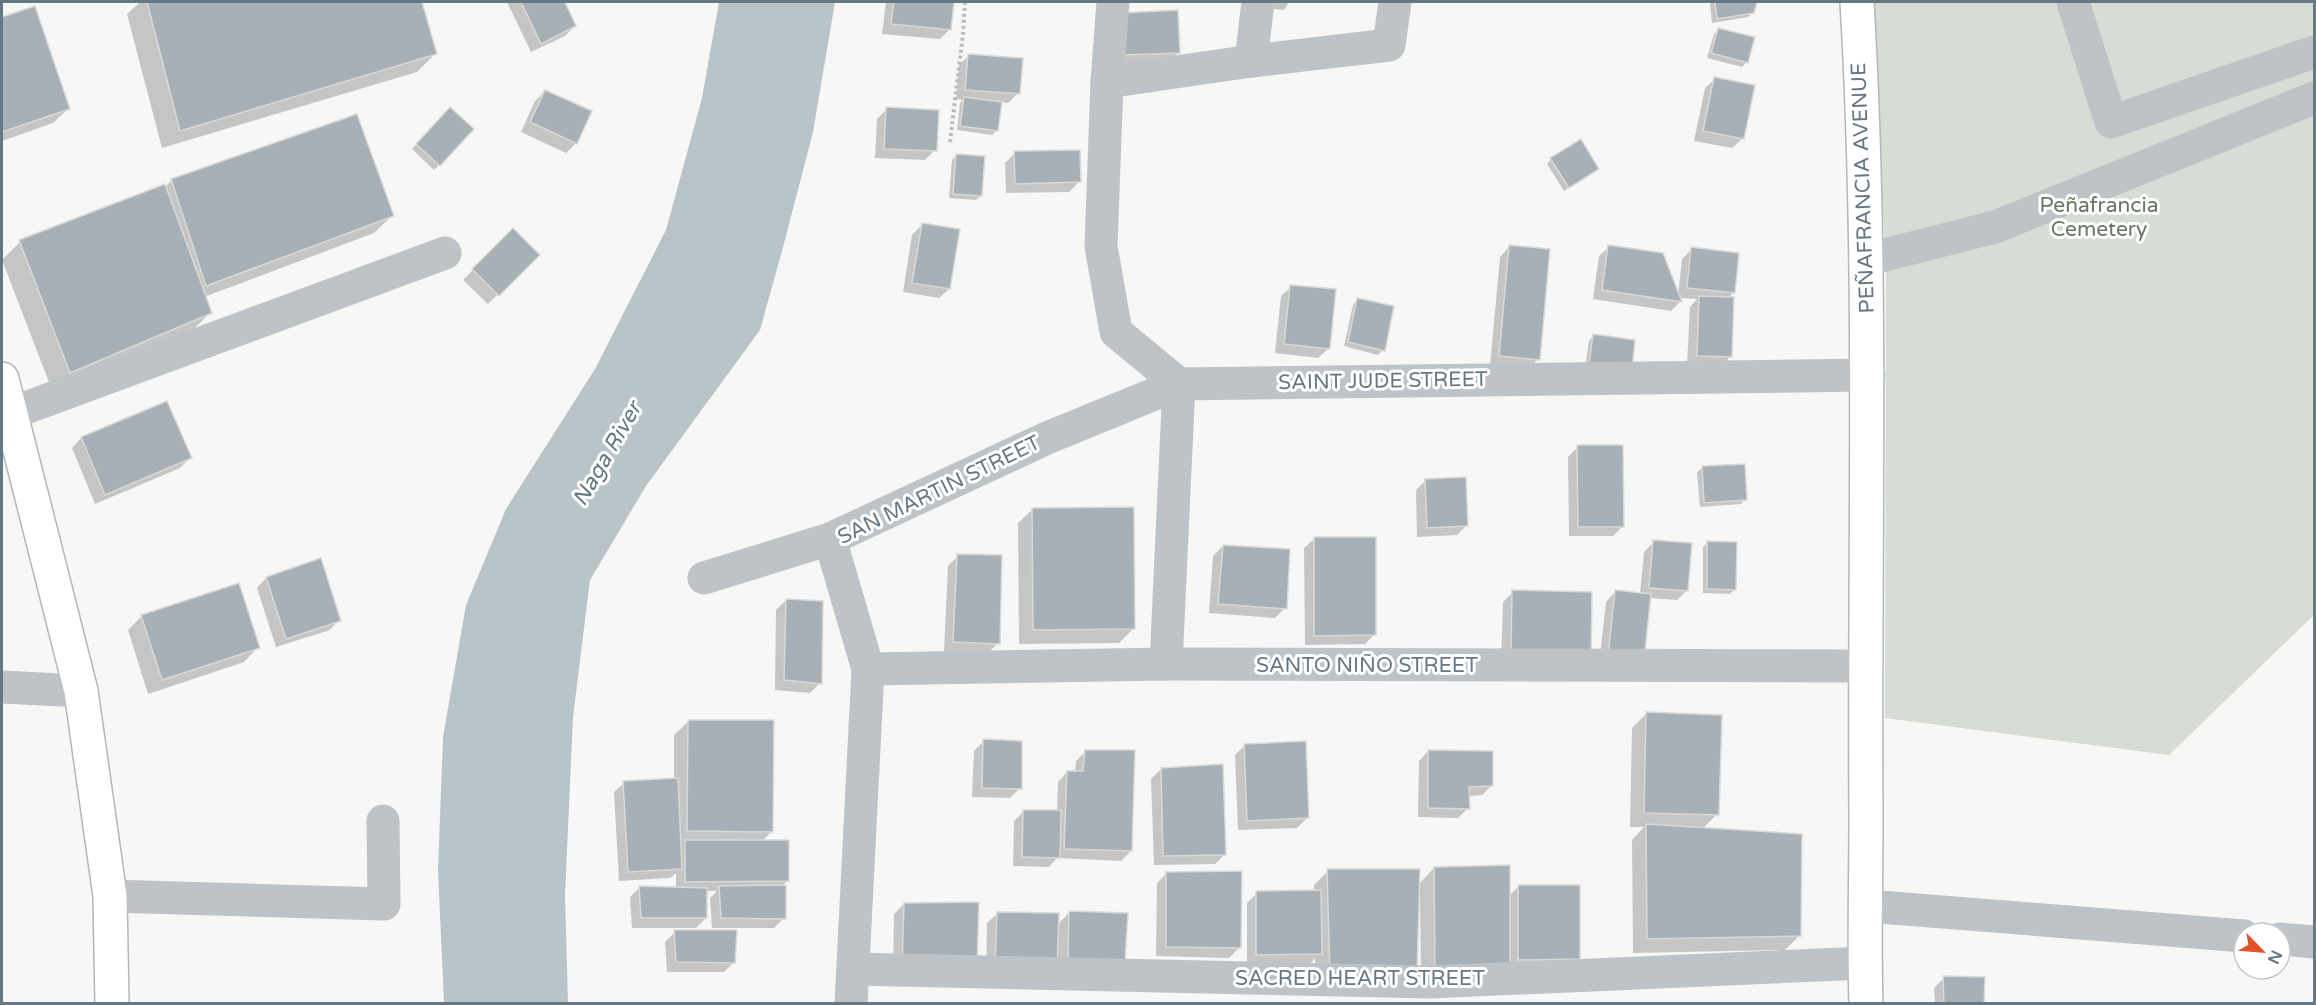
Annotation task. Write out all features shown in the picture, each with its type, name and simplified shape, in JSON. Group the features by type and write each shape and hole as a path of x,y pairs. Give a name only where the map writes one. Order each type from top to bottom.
{"main road":[{"name":"PEÑAFRANCIA AVENUE","path":"1857,2 1869,375 1865,666 1866,1004"},
{"path":"2,379 81,691 110,896 112,1004"}],"street":[{"path":"1113,2 1107,82 1101,246 1116,332 1179,384 1166,664"},
{"path":"1251,61 1258,2"},
{"path":"1107,82 1251,61 1389,45 1395,2"},
{"path":"2073,2 2111,122 2314,52"},
{"path":"1865,260 1995,227 2314,98"},
{"path":"12,413 446,253"},
{"name":"SAINT JUDE STREET","path":"1179,384 1869,375"},
{"name":"SAN MARTIN STREET","path":"851,1004 868,669 830,539 1047,438 1179,384"},
{"path":"704,578 830,539"},
{"name":"SANTO NIÑO STREET","path":"868,669 1166,664 1865,666"},
{"path":"2,687 81,691"},
{"path":"110,896 384,904 382,821"},
{"path":"1867,906 2232,935"},
{"path":"2292,940 2314,942"},
{"name":"SACRED HEART STREET","path":"854,969 1429,993 1865,963"}],"path":[{"path":"950,142 965,2"}],"green space":[{"name":"Peñafrancia Cemetery","path":"1871,2 2314,2 2314,615 2169,755 1885,718 1886,268"}],"water":[{"name":"Naga River","path":"719,2 835,2 813,132 782,251 760,330 646,486 590,580 573,717 565,895 568,1003 444,1003 438,871 443,737 466,605 506,509 595,369 666,230 702,98"}],"building":[{"path":"147,2 422,2 437,54 180,131"},
{"path":"521,2 565,2 576,26 541,44"},
{"path":"894,2 954,2 951,30 891,24"},
{"path":"1715,2 1757,2 1754,13 1717,19"},
{"path":"35,6 70,109 2,132 2,17"},
{"path":"1178,10 1180,53 1123,55 1121,13"},
{"path":"1718,28 1755,37 1748,63 1711,53"},
{"path":"968,54 1023,58 1020,94 965,90"},
{"path":"1714,77 1755,85 1744,139 1703,131"},
{"path":"545,90 592,111 577,144 530,122"},
{"path":"964,97 1002,102 998,131 960,126"},
{"path":"450,107 474,129 440,166 416,144"},
{"path":"886,107 939,110 937,151 884,149"},
{"path":"357,114 394,216 206,286 171,179"},
{"path":"1581,139 1599,169 1569,188 1550,158"},
{"path":"1080,150 1081,182 1015,184 1014,151"},
{"path":"956,154 985,156 982,196 953,194"},
{"path":"165,184 212,313 70,373 19,240"},
{"path":"922,223 960,229 950,289 912,283"},
{"path":"513,228 540,255 499,296 472,269"},
{"path":"1509,245 1550,249 1540,360 1499,356"},
{"path":"1608,245 1663,253 1682,302 1602,290"},
{"path":"1691,247 1739,253 1735,293 1687,288"},
{"path":"1290,285 1336,289 1330,349 1284,344"},
{"path":"1699,296 1734,297 1732,357 1697,356"},
{"path":"1357,298 1394,306 1385,351 1348,342"},
{"path":"1593,334 1635,340 1632,371 1589,365"},
{"path":"167,401 192,458 105,495 81,437"},
{"path":"1577,445 1623,445 1624,527 1578,527"},
{"path":"1745,464 1747,500 1704,503 1702,466"},
{"path":"1466,477 1468,526 1427,528 1425,479"},
{"path":"1134,507 1135,629 1033,630 1032,508"},
{"path":"1314,537 1376,537 1376,635 1314,636"},
{"path":"1653,540 1692,543 1688,591 1649,588"},
{"path":"1707,541 1737,542 1736,590 1707,589"},
{"path":"1223,545 1290,549 1287,609 1218,604"},
{"path":"957,554 1002,555 1000,644 953,642"},
{"path":"321,558 341,621 286,639 266,577"},
{"path":"239,583 260,648 162,680 141,615"},
{"path":"1512,590 1592,592 1591,658 1511,656"},
{"path":"1615,590 1651,594 1644,660 1608,656"},
{"path":"786,599 823,601 822,684 784,680"},
{"path":"1646,712 1722,715 1719,815 1644,813"},
{"path":"688,720 774,720 773,832 687,831"},
{"path":"983,739 1022,741 1022,789 982,788"},
{"path":"1306,741 1309,818 1247,821 1244,744"},
{"path":"1085,750 1135,750 1132,851 1064,849 1067,771 1083,771"},
{"path":"1428,750 1493,751 1493,786 1469,787 1470,809 1428,808"},
{"path":"1223,764 1226,855 1163,856 1161,768"},
{"path":"678,778 682,869 628,872 623,781"},
{"path":"1023,810 1061,810 1060,858 1022,857"},
{"path":"1646,824 1802,834 1801,936 1647,939"},
{"path":"685,840 789,840 789,881 685,882"},
{"path":"1510,865 1510,967 1435,969 1434,867"},
{"path":"1327,869 1420,869 1417,973 1330,974"},
{"path":"1242,871 1241,948 1166,947 1166,872"},
{"path":"786,885 786,919 721,918 719,886"},
{"path":"1518,885 1580,885 1580,959 1518,960"},
{"path":"639,886 707,888 707,918 641,918"},
{"path":"1321,890 1322,954 1256,955 1256,891"},
{"path":"979,902 977,964 902,967 904,903"},
{"path":"1069,911 1128,913 1125,961 1068,959"},
{"path":"997,912 1059,913 1057,969 995,967"},
{"path":"674,930 737,930 735,963 676,962"},
{"path":"1943,976 1985,977 1984,1004 1944,1004"}]}
